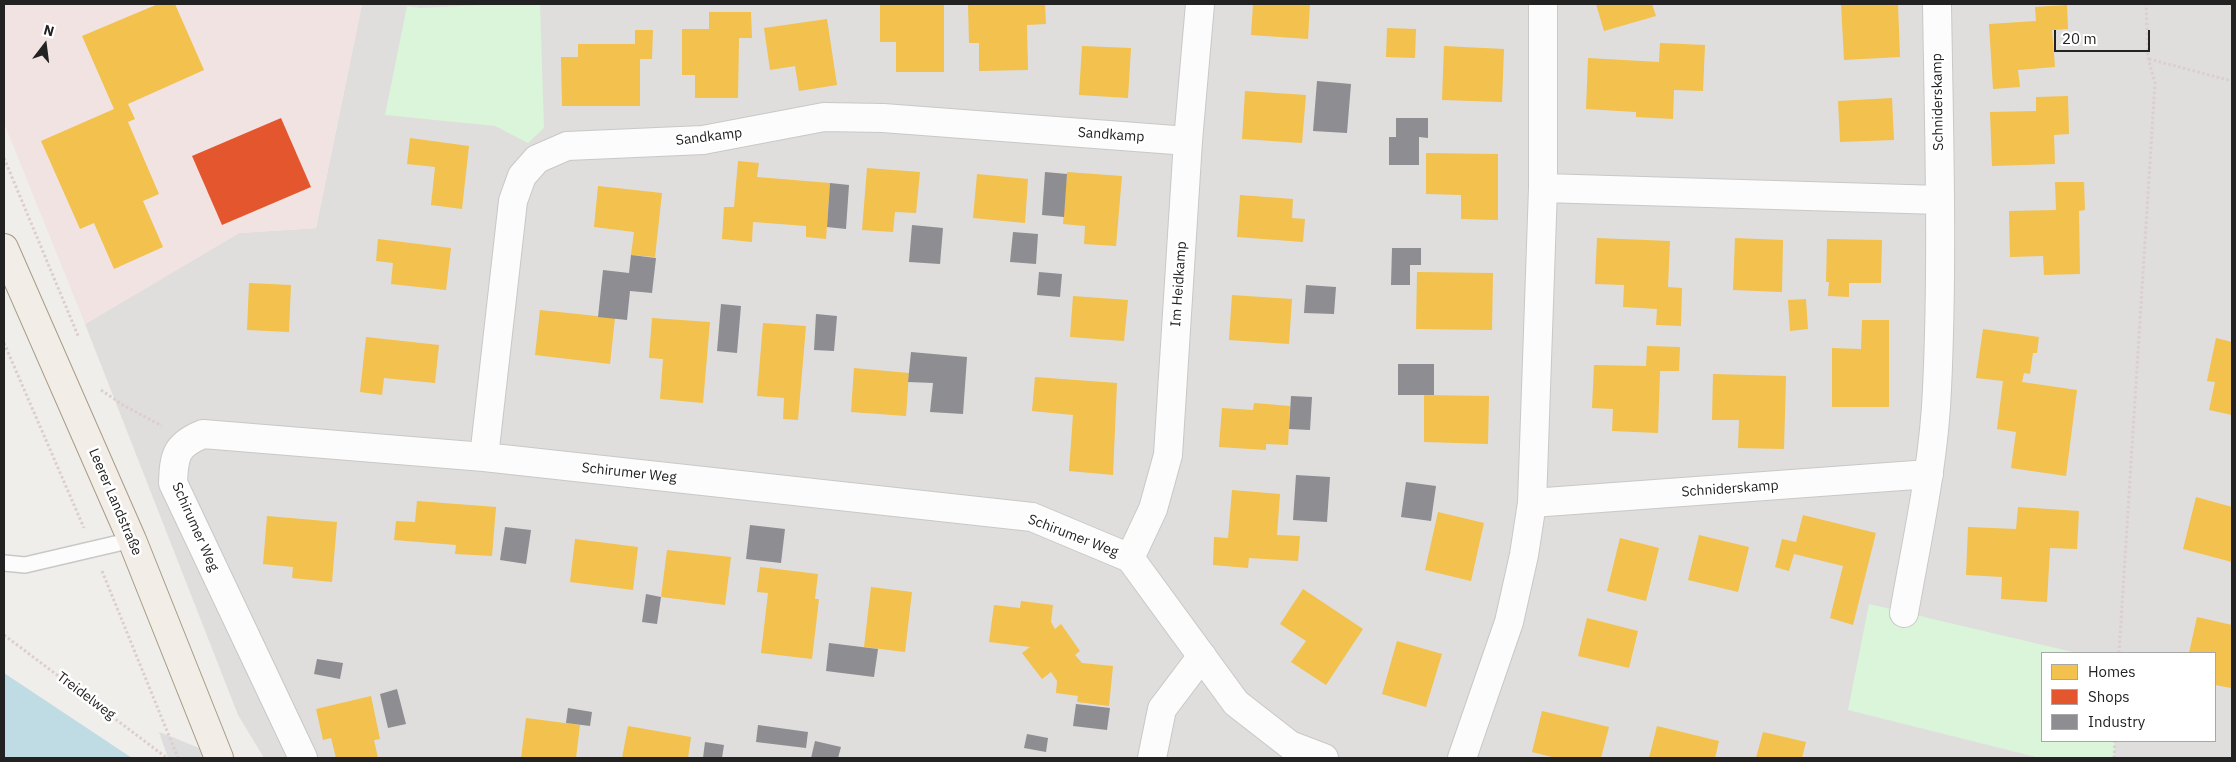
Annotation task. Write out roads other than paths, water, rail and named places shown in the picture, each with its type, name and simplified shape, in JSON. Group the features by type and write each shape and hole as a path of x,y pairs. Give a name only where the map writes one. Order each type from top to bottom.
{"main road":[{"name":"Leerer Landstraße","path":"4,248 132,540 218,757"}],"street":[{"name":"Im Heidkamp","path":"1130,558 1154,509 1168,455 1188,141 1200,4"},
{"path":"1462,758 1509,622 1524,555 1532,504 1542,188 1543,4"},
{"name":"Schniderskamp","path":"1904,613 1929,474 1938,390 1940,200 1936,4"},
{"name":"Sandkamp","path":"484,457 513,201 522,176 537,159 567,146 703,140 824,117 883,118 1188,141"},
{"path":"1542,188 1940,200"},
{"name":"Schirumer Weg","path":"303,758 173,483 174,465 178,450 189,440 203,434 484,457 1032,517 1130,558 1236,703 1290,745 1324,758"},
{"name":"Schniderskamp","path":"1532,504 1929,474"},
{"path":"1152,758 1162,709 1202,656"}],"lane":[{"path":"4,563 25,565 132,540"}],"water":[{"path":"4,673 132,758 4,758"}]}
